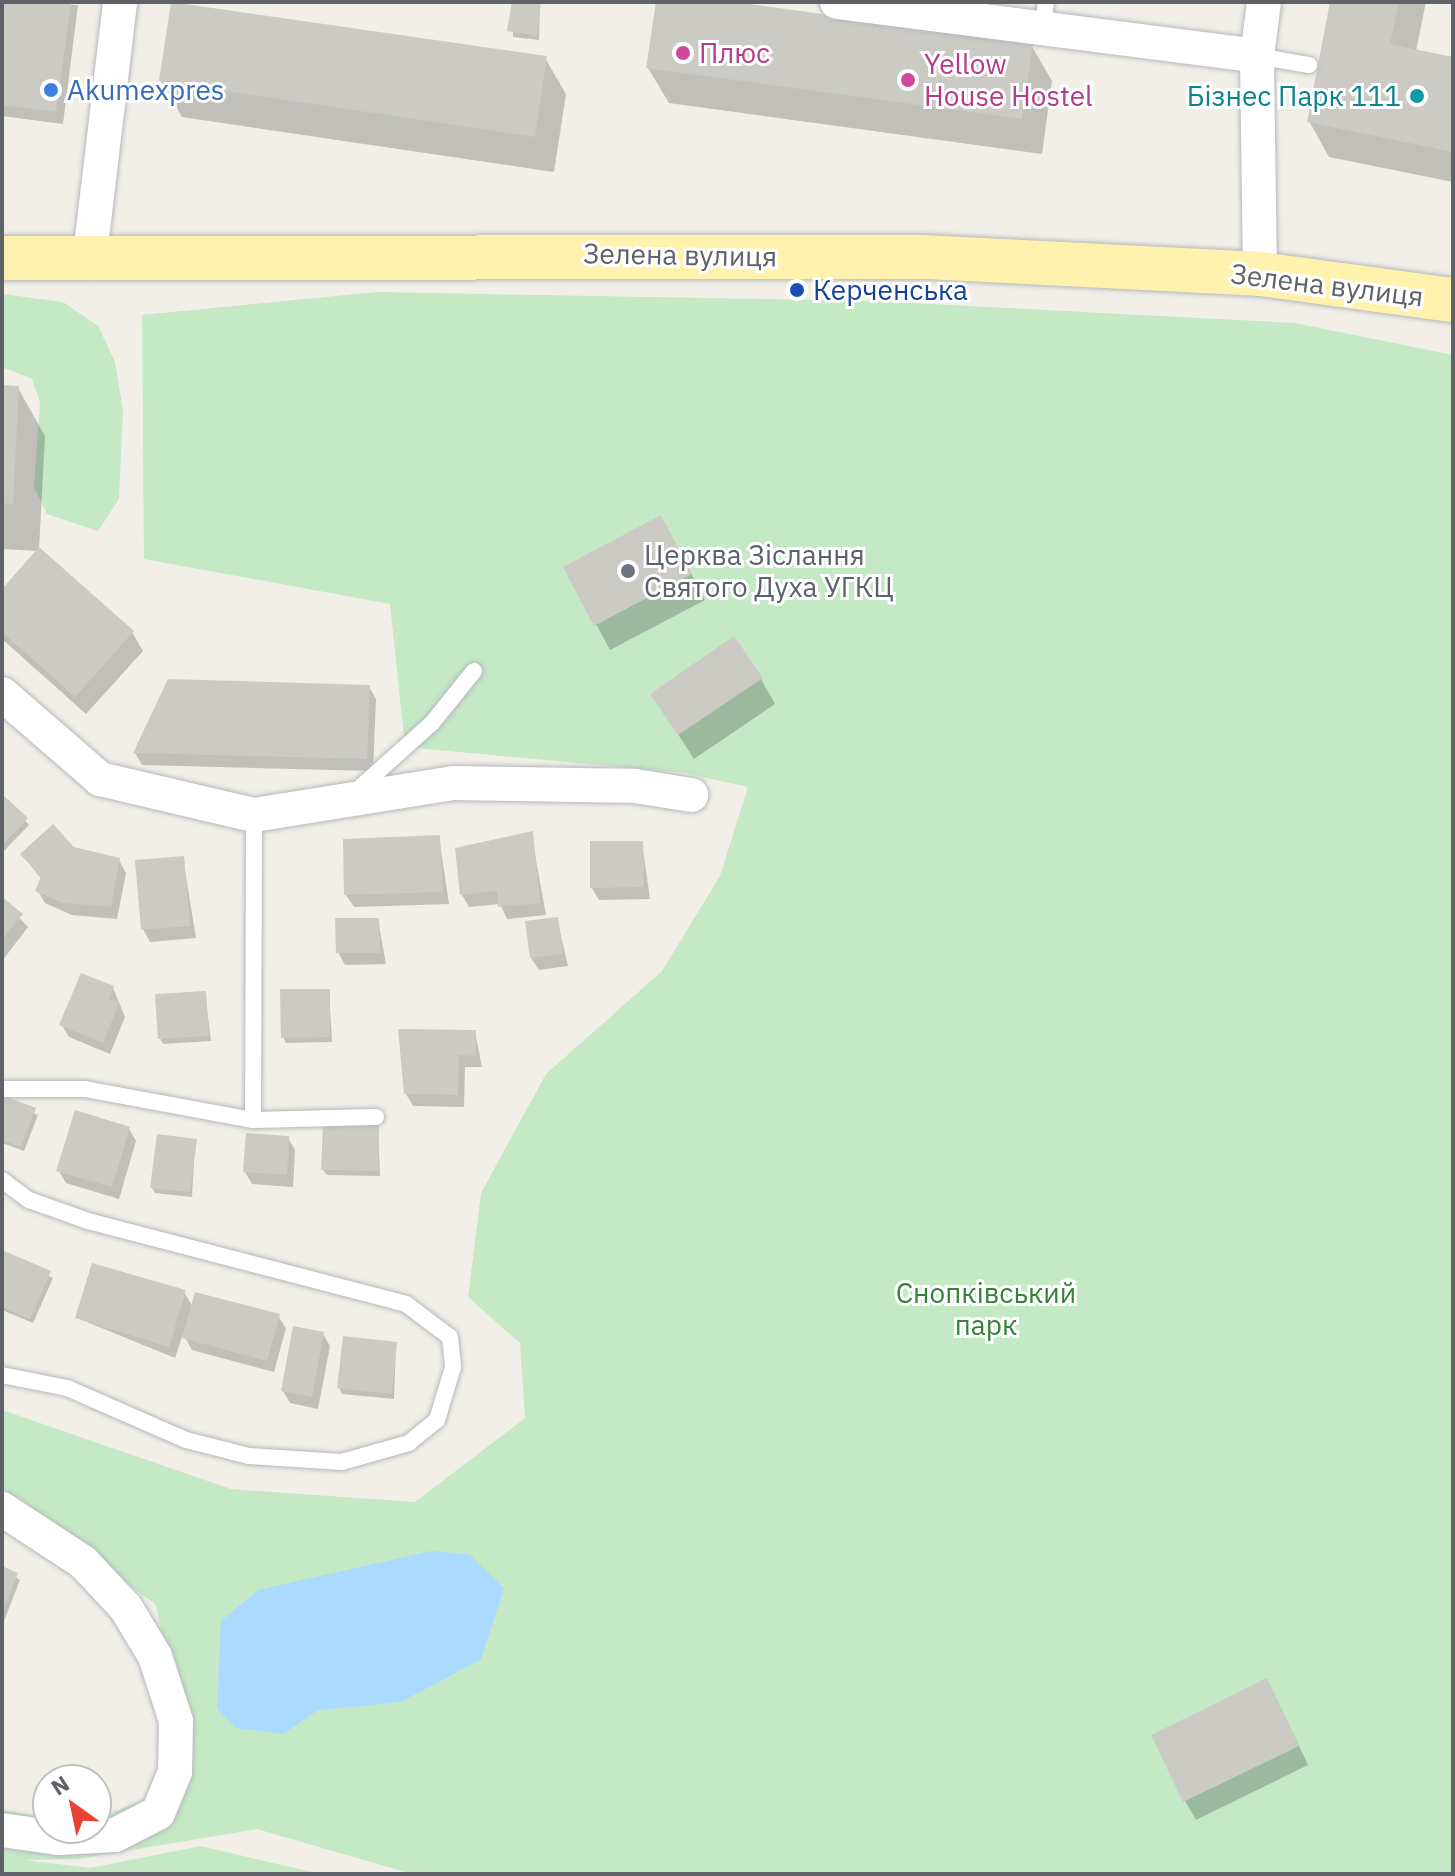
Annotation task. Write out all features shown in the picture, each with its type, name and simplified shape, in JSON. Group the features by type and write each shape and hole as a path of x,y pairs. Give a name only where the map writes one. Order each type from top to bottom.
{"main road":[{"name":"Зелена вулиця","path":"2,258 89,263 597,252 1013,260 1260,274 1453,300"}],"street":[{"path":"89,263 120,2"},
{"path":"837,2 1044,14 1257,56"},
{"path":"1260,274 1257,56 1264,2"},
{"path":"2,694 100,779 254,815 350,797 453,783 635,786 691,795"},
{"path":"2,1509 83,1562 126,1608 155,1656 176,1721 175,1772 158,1813 115,1835 58,1838 2,1830"}],"lane":[{"path":"1257,56 1309,65"},
{"path":"350,797 432,723 474,671"},
{"path":"253,1120 254,815"},
{"path":"2,1089 85,1089 253,1120 376,1117"},
{"path":"2,1180 29,1200 88,1221 406,1304 450,1337 453,1367 437,1420 409,1443 342,1462 237,1453 186,1440 67,1388 2,1375"}],"green space":[{"name":"Снопківський парк","path":"377,292 873,301 1295,323 1453,355 1453,1874 412,1874 257,1829 78,1859 24,1860 90,1868 201,1846 320,1874 2,1874 2,1810 32,1815 32,1844 112,1844 112,1813 141,1801 188,1762 156,1605 2,1488 2,1410 231,1489 415,1502 525,1418 520,1343 468,1297 481,1193 546,1074 662,971 720,876 748,787 685,773 405,747 390,604 144,559 142,315"},
{"path":"2,294 63,302 98,326 115,362 123,411 119,499 98,531 47,514 34,487 40,402 32,379 2,367"}],"water":[{"path":"431,1551 469,1554 504,1588 481,1659 401,1702 318,1710 283,1734 236,1728 217,1709 221,1621 258,1590"}],"building":[{"path":"2,2 71,2 56,112 2,105"},
{"path":"171,2 547,56 535,137 159,81"},
{"path":"512,2 541,2 537,36 507,31"},
{"path":"656,2 734,2 1033,43 1022,119 646,68"},
{"path":"1330,2 1399,2 1390,44 1453,57 1453,152 1307,122"},
{"path":"2,385 19,386 13,504 2,503"},
{"name":"Церква Зіслання Святого Духа УГКЦ","path":"661,515 692,574 594,626 563,567"},
{"path":"39,547 134,631 75,697 2,632 2,589"},
{"name":"Церква Зіслання Святого Духа УГКЦ","path":"734,636 763,678 678,735 650,694"},
{"path":"168,679 370,685 367,759 133,753"},
{"path":"2,794 28,818 2,845"},
{"path":"53,824 74,847 120,858 111,907 63,903 35,891 41,877 20,854"},
{"path":"533,831 540,903 498,907 497,891 460,895 455,848"},
{"path":"440,835 443,892 344,895 343,839"},
{"path":"590,841 643,841 644,887 590,888"},
{"path":"184,856 190,926 141,930 135,860"},
{"path":"2,897 23,914 2,940"},
{"path":"558,917 563,954 530,958 525,921"},
{"path":"335,918 379,918 380,953 336,953"},
{"path":"81,973 114,986 109,999 119,1003 103,1043 59,1025"},
{"path":"280,989 330,989 330,1037 281,1038"},
{"path":"206,991 209,1036 158,1039 155,994"},
{"path":"398,1029 476,1030 476,1056 459,1055 458,1095 404,1094"},
{"path":"2,1095 36,1108 21,1147 2,1140"},
{"path":"75,1110 130,1127 112,1187 56,1171"},
{"path":"323,1124 379,1125 378,1171 321,1170"},
{"path":"246,1133 289,1136 287,1175 243,1172"},
{"path":"157,1134 197,1139 190,1192 150,1188"},
{"path":"4,1251 51,1271 30,1319 2,1307"},
{"path":"92,1263 186,1290 169,1347 75,1318"},
{"path":"195,1292 280,1314 267,1361 182,1338"},
{"path":"293,1326 324,1332 312,1397 281,1391"},
{"path":"343,1336 397,1342 392,1394 337,1388"},
{"path":"2,1566 18,1573 2,1614"},
{"path":"1267,1678 1299,1746 1183,1802 1151,1735"}],"place":[{"name":"Плюс","path":"683,53"},
{"name":"Yellow House Hostel","path":"908,80"},
{"name":"Akumexpres","path":"51,90"},
{"name":"Бізнес Парк 111","path":"1417,96"},
{"name":"Керченська","path":"797,290"},
{"name":"Церква Зіслання Святого Духа УГКЦ","path":"628,571"}]}
